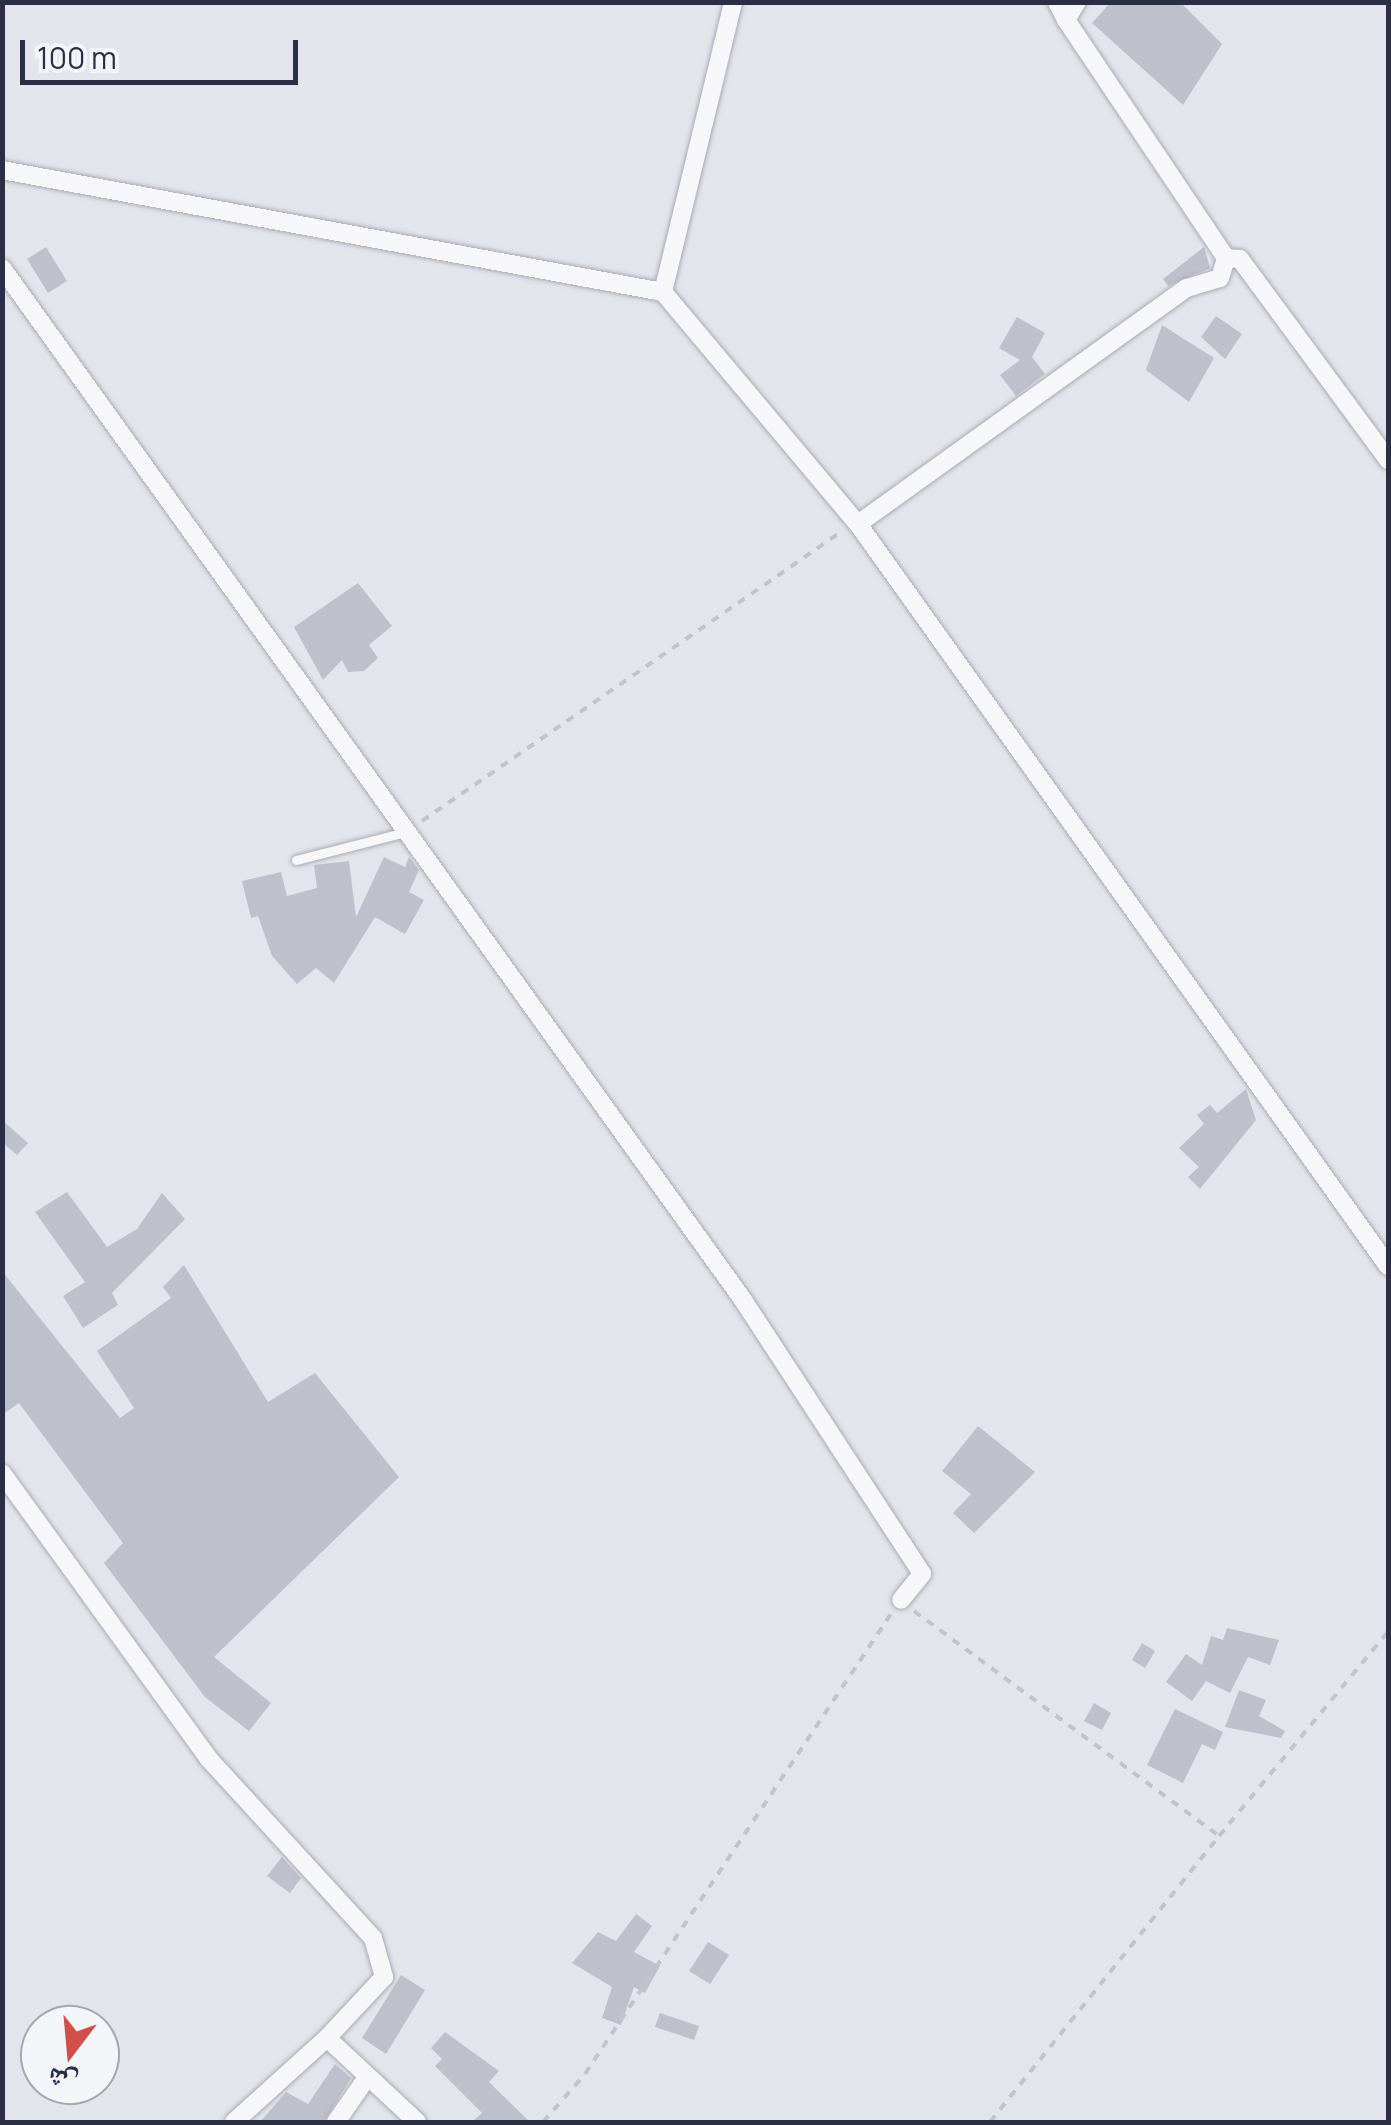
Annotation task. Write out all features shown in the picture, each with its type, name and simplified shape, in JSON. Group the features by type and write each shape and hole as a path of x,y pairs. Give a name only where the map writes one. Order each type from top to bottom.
{"street":[{"path":"663,292 733,2"},
{"path":"1056,2 1233,258 1388,460"},
{"path":"1066,20 1077,2"},
{"path":"2,170 663,292 858,524 1388,1266"},
{"path":"858,524 1188,288 1220,278 1233,258"},
{"path":"2,268 743,1300 922,1574 901,1600"},
{"path":"2,1473 208,1758 373,1938 384,1976 327,2038 234,2122"},
{"path":"327,2038 417,2122"},
{"path":"336,2122 368,2076"}],"lane":[{"path":"296,860 408,831"}],"path":[{"path":"408,831 784,565 858,524"},
{"path":"543,2122 585,2074 901,1600 1219,1836"},
{"path":"990,2122 1388,1632"}],"building":[{"path":"1111,2 1180,2 1222,44 1183,105 1092,23"},
{"path":"46,247 67,281 48,293 27,259"},
{"path":"1204,247 1210,268 1168,286 1163,279"},
{"path":"1216,316 1242,334 1225,359 1201,337"},
{"path":"1017,317 1045,333 1032,357 1045,374 1016,396 1000,375 1020,360 999,348"},
{"path":"1162,325 1214,358 1189,402 1146,370"},
{"path":"358,583 392,626 369,645 378,658 364,671 348,672 342,660 323,680 294,627"},
{"path":"384,857 405,867 409,857 419,870 409,892 424,900 405,934 375,917 334,983 316,968 297,984 272,956 258,916 251,918 242,881 281,872 287,896 317,888 314,865 349,861 356,917"},
{"path":"1246,1089 1256,1120 1200,1189 1188,1177 1199,1167 1179,1148 1204,1124 1197,1115 1210,1105 1217,1113"},
{"path":"2,1120 28,1143 17,1155 2,1142"},
{"path":"67,1192 107,1247 137,1229 162,1193 185,1219 112,1293 118,1305 83,1328 63,1296 85,1282 35,1212"},
{"path":"184,1265 268,1402 315,1373 399,1477 214,1657 271,1703 249,1731 205,1697 104,1563 123,1543 19,1403 2,1415 2,1271 120,1418 134,1408 97,1351 171,1298 163,1287"},
{"path":"978,1426 1035,1472 974,1533 953,1513 971,1494 942,1471"},
{"path":"1227,1628 1279,1640 1270,1665 1248,1657 1230,1693 1206,1681 1192,1701 1166,1682 1186,1654 1202,1665 1211,1636 1223,1640"},
{"path":"1142,1643 1155,1651 1145,1668 1132,1660"},
{"path":"1239,1690 1266,1700 1259,1716 1285,1731 1281,1738 1225,1727"},
{"path":"1094,1703 1111,1713 1102,1730 1084,1721"},
{"path":"1175,1709 1223,1732 1215,1750 1202,1744 1183,1783 1147,1765"},
{"path":"282,1857 301,1878 290,1893 267,1876"},
{"path":"636,1914 652,1926 634,1952 660,1966 645,1993 634,1987 621,2025 602,2018 612,1987 572,1963 598,1932 616,1941"},
{"path":"708,1942 729,1955 710,1984 689,1971"},
{"path":"401,1975 425,1990 386,2054 362,2038"},
{"path":"660,2013 699,2026 694,2040 655,2027"},
{"path":"445,2032 499,2071 489,2082 530,2122 472,2122 482,2113 435,2066 442,2059 431,2048"},
{"path":"335,2064 351,2078 324,2122 260,2122 286,2092 308,2104"}]}
